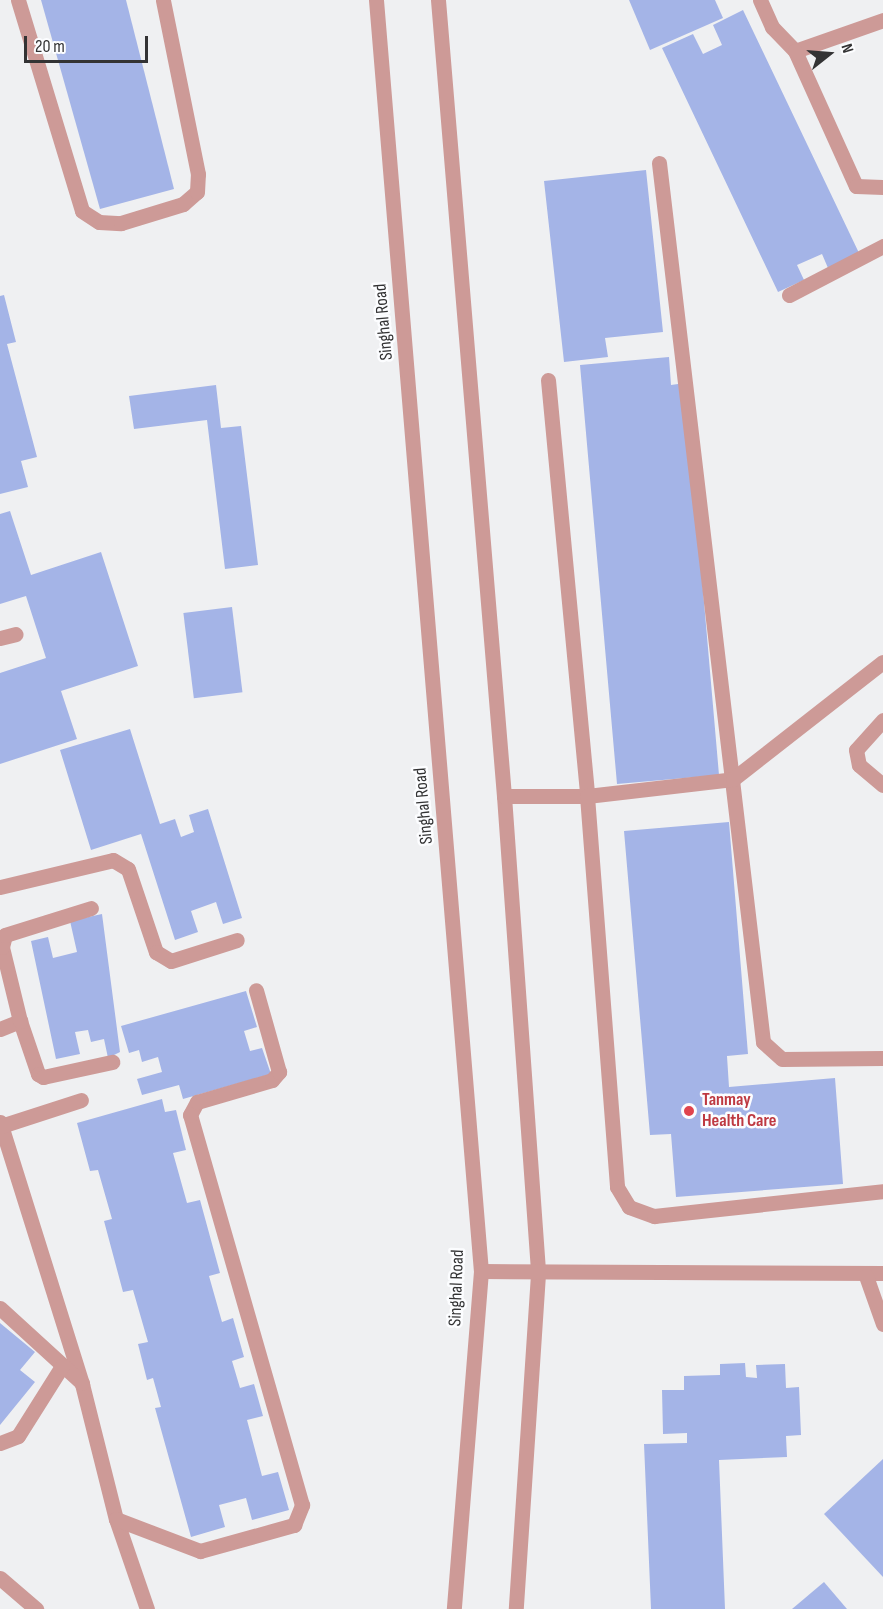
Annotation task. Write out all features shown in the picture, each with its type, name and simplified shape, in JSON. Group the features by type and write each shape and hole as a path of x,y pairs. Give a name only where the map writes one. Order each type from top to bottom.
{"street":[{"path":"18,0 82,211 99,222 120,223 183,204 197,192 198,174 163,0"},
{"name":"Singhal Road","path":"376,0 480,1271 454,1609"},
{"path":"438,0 504,796 538,1274 516,1609"},
{"path":"760,0 772,27 795,51 856,186 883,187"},
{"path":"795,51 883,20"},
{"path":"659,163 763,1042 782,1059 883,1058"},
{"path":"789,295 883,246"},
{"path":"548,380 587,796 617,1187 629,1207 654,1216 883,1191"},
{"path":"0,638 16,634"},
{"path":"504,796 587,796 733,779 883,662"},
{"path":"883,720 856,750 859,765 883,785"},
{"path":"0,887 113,860 128,869 156,952 171,961 237,940"},
{"path":"91,909 5,935 2,947 20,1021 38,1074 43,1077 112,1062"},
{"path":"116,1519 200,1551 294,1525 302,1505 190,1115 197,1102 272,1080 279,1072 256,990"},
{"path":"0,1029 20,1021"},
{"path":"81,1100 1,1124 82,1384 116,1519 147,1609"},
{"path":"480,1271 538,1274 866,1276 883,1273"},
{"path":"866,1276 883,1324"},
{"path":"0,1308 82,1384"},
{"path":"0,1443 18,1436 62,1366"},
{"path":"0,1578 36,1609"}],"building":[{"path":"41,0 126,0 174,189 100,209"},
{"path":"629,0 715,0 723,18 650,50"},
{"path":"743,10 859,253 828,268 822,254 797,265 804,280 778,292 662,48 693,34 703,54 722,45 713,25"},
{"path":"646,170 663,332 605,338 608,357 564,362 544,181"},
{"path":"4,295 16,342 7,344 37,457 21,461 28,487 0,494 0,296"},
{"path":"669,357 671,385 685,383 719,775 617,784 580,365"},
{"path":"216,385 221,428 241,426 258,565 225,569 207,420 134,429 129,396"},
{"path":"10,511 31,575 101,552 138,666 61,691 77,739 0,764 0,673 46,658 26,596 0,604 0,514"},
{"path":"232,607 242,692 194,698 183,613"},
{"path":"130,729 160,824 175,819 181,837 194,832 189,815 208,809 242,918 223,924 216,902 191,911 198,932 175,940 141,834 91,850 60,750"},
{"path":"729,822 748,1054 727,1056 729,1087 835,1078 843,1184 676,1197 671,1134 650,1135 624,831"},
{"path":"102,914 120,1052 108,1058 104,1039 91,1042 88,1030 75,1032 80,1054 56,1059 31,941 48,937 53,958 77,952 70,921"},
{"path":"246,991 257,1027 244,1031 250,1051 262,1048 271,1074 183,1099 179,1085 142,1095 137,1079 162,1072 158,1057 142,1062 139,1050 129,1053 121,1026"},
{"path":"162,1099 165,1112 176,1110 186,1150 173,1153 187,1203 200,1200 220,1273 209,1276 222,1322 233,1318 244,1357 232,1361 240,1388 254,1384 263,1416 247,1420 262,1476 278,1472 289,1510 252,1520 246,1498 219,1505 225,1527 191,1537 155,1408 161,1407 153,1378 147,1380 138,1344 148,1342 133,1290 123,1292 104,1221 112,1219 98,1170 90,1171 77,1123"},
{"path":"0,1323 35,1352 20,1370 35,1382 0,1425"},
{"path":"745,1363 746,1377 757,1378 756,1365 785,1364 786,1388 799,1387 801,1435 786,1436 787,1457 719,1460 725,1609 651,1609 644,1444 687,1443 687,1433 663,1434 662,1390 684,1390 684,1376 720,1375 720,1364"},
{"path":"883,1459 883,1577 824,1514"},
{"path":"824,1582 847,1609 792,1609"}],"place":[{"name":"Tanmay Health Care","path":"689,1111"}]}
